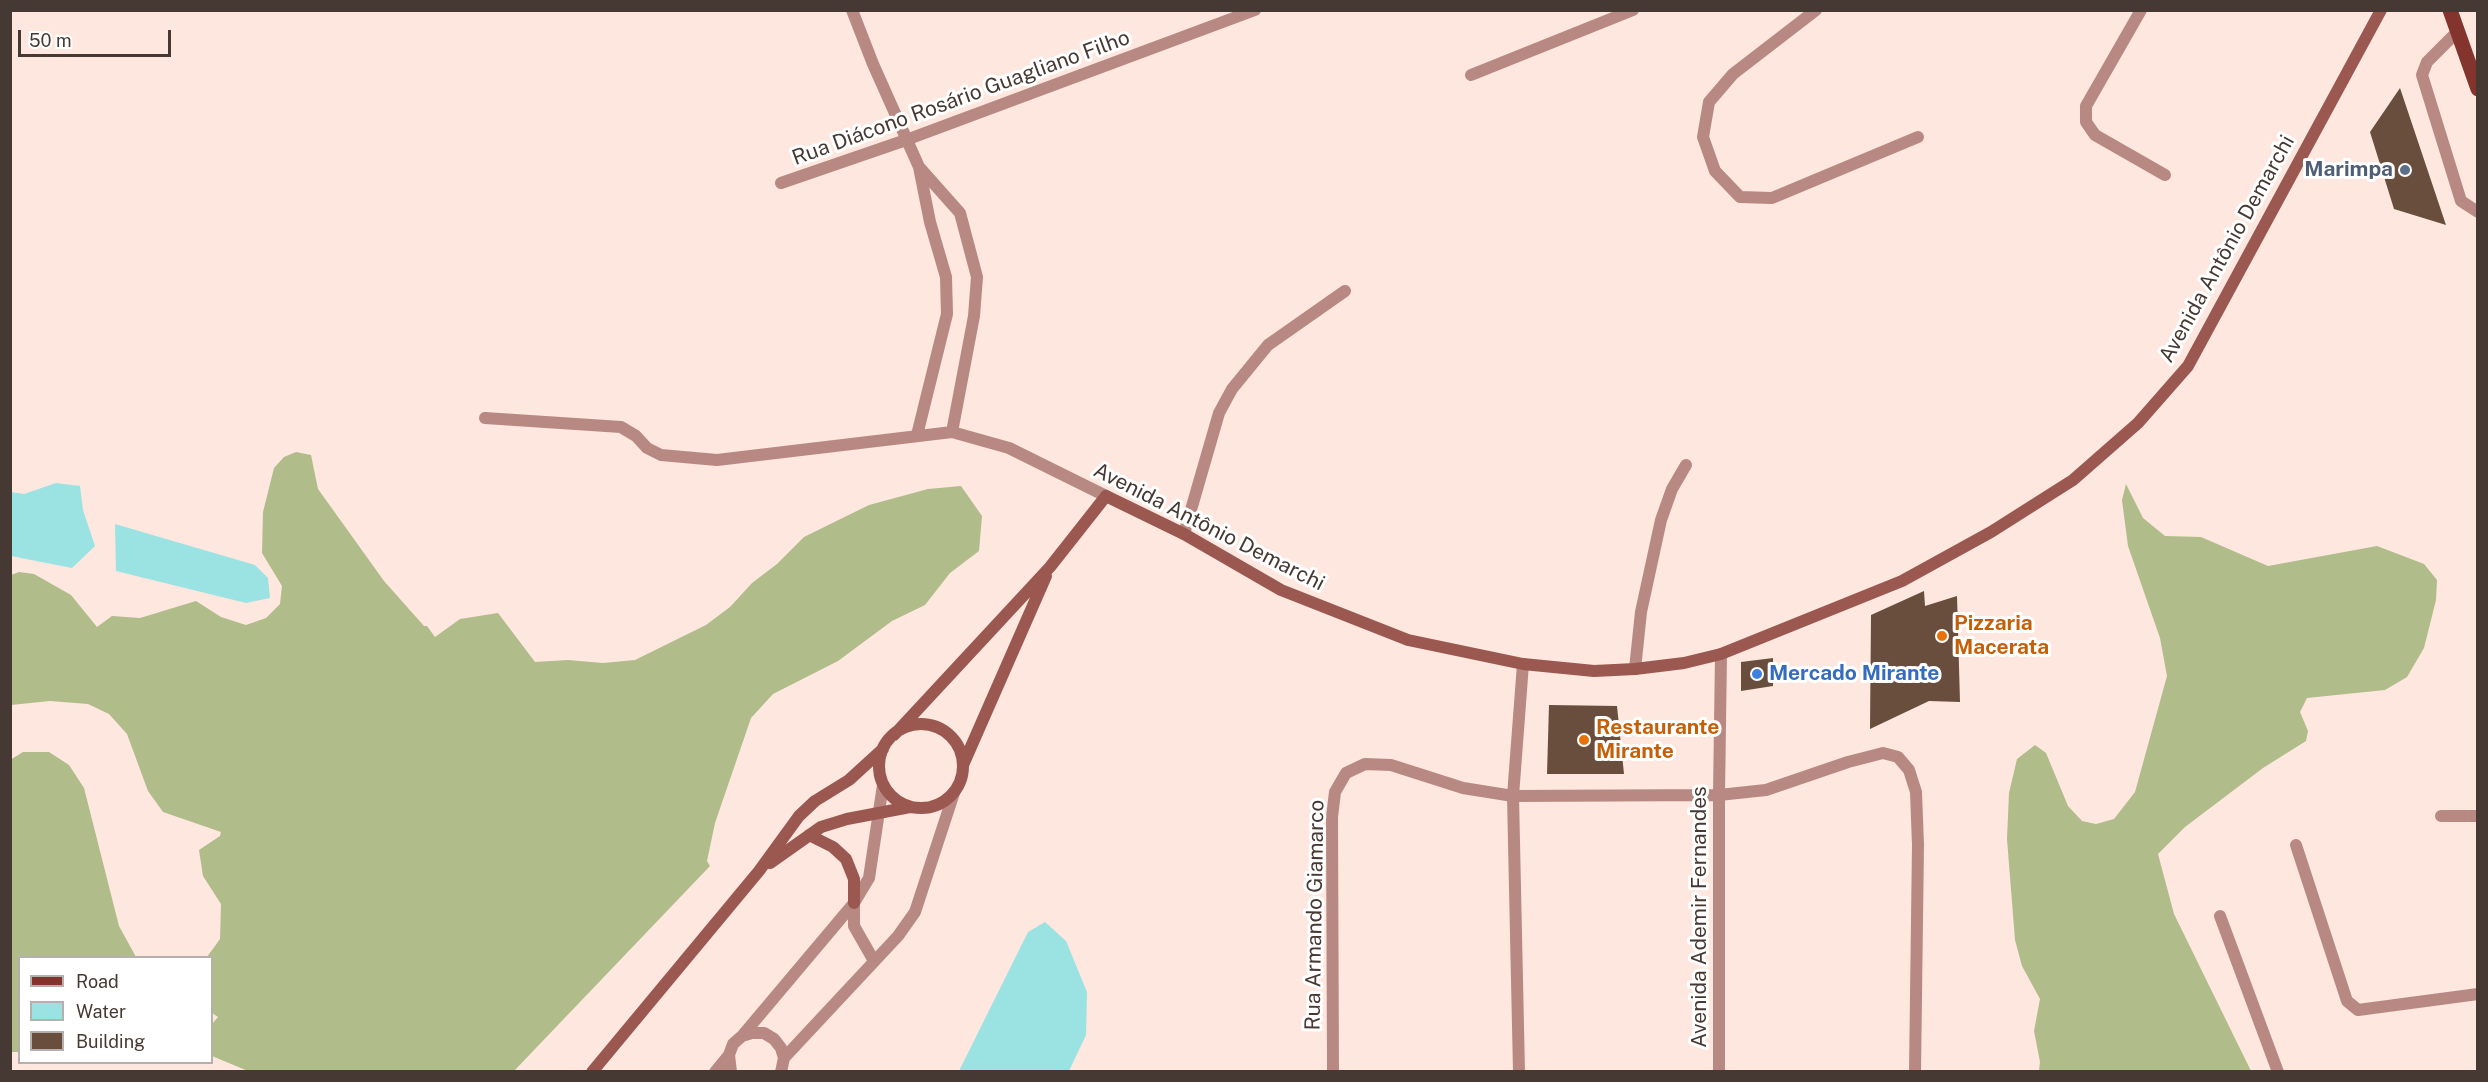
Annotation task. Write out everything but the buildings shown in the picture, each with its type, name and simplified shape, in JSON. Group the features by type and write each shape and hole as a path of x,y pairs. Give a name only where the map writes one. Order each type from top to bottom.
{"main road":[{"path":"2450,10 2478,89"}],"street":[{"path":"852,10 919,167 930,222 946,277 947,314 917,435"},
{"name":"Rua Diácono Rosário Guagliano Filho","path":"781,183 906,140 1255,10"},
{"path":"1471,75 1633,10"},
{"path":"1816,10 1733,74 1709,102 1703,137 1715,171 1740,197 1772,198 1918,137"},
{"path":"2141,10 2086,106 2086,122 2095,135 2165,176"},
{"name":"Avenida Antônio Demarchi","path":"485,418 621,427 636,436 647,448 661,455 717,460 952,432 1009,448 1184,534 1281,590 1408,640 1523,664 1594,671 1684,663 1721,654 1902,581 1991,532 2073,480 2138,423 2188,366 2381,10"},
{"path":"2458,31 2427,62 2422,75 2461,201 2478,212"},
{"path":"919,167 960,213 977,277 974,316 952,432"},
{"path":"1184,534 1220,413 1232,388 1268,345 1345,291"},
{"path":"1635,669 1641,612 1658,531 1672,489 1686,465"},
{"path":"592,1071 759,871 799,816 815,801 849,780 883,749 1050,567 1106,496"},
{"path":"784,1058 898,936 915,912 954,793 961,780 963,765 1050,567"},
{"name":"Avenida Ademir Fernandes","path":"1719,1071 1721,654"},
{"path":"1519,1071 1513,796 1523,664"},
{"path":"894,735 907,727 922,724 938,728 951,736 959,749 963,765"},
{"path":"715,1071 729,1055 734,1044 854,903 869,878 880,814 883,785 879,767 883,749"},
{"name":"Rua Armando Giamarco","path":"1333,1071 1332,817 1335,792 1346,773 1365,764 1391,765 1463,789 1513,796 1719,795 1766,790 1848,762 1883,753 1898,757 1910,770 1916,792 1918,845 1915,1071"},
{"path":"883,785 894,799 910,807"},
{"path":"759,871 821,827 847,819 910,807 927,808 942,803 954,793"},
{"path":"2441,816 2478,816"},
{"path":"808,835 833,847 846,859 854,879 854,926 874,961"},
{"path":"2296,845 2348,1001 2358,1010 2478,994"},
{"path":"2220,916 2278,1071"},
{"path":"742,1036 752,1033 764,1034 774,1039 781,1048 784,1058 781,1071"},
{"path":"729,1055 731,1071"}],"green space":[{"path":"296,452 311,455 318,489 384,581 435,637 460,619 498,613 535,662 568,660 603,663 635,660 706,625 730,607 752,583 777,564 804,537 869,505 928,489 961,486 982,516 979,551 950,573 925,605 892,621 838,661 773,694 751,718 715,823 707,861 710,866 514,1071 248,1071 213,1056 213,1023 218,1017 213,1014 213,956 208,956 220,939 221,904 203,876 199,850 220,836 221,832 163,812 148,791 127,734 109,714 88,704 50,701 11,705 11,575 19,572 34,574 71,595 97,627 112,616 140,618 196,601 221,617 246,625 266,618 280,604 282,586 262,553 263,512 274,468 284,457"},
{"path":"2126,484 2143,518 2165,536 2201,537 2268,566 2377,546 2424,564 2437,580 2436,600 2424,648 2407,677 2385,690 2307,698 2300,712 2308,731 2306,741 2263,768 2185,827 2158,854 2174,914 2251,1071 2039,1071 2040,1062 2034,1031 2040,999 2022,966 2015,940 2007,839 2009,793 2017,759 2035,745 2046,753 2068,806 2082,821 2096,824 2114,819 2135,792 2167,676 2160,638 2128,546 2122,500"},
{"path":"23,752 49,752 69,765 84,788 119,926 135,956 18,956 18,1052 10,1052 10,760"}],"water":[{"path":"56,483 80,486 83,510 95,546 72,568 11,556 11,492 24,494"},
{"path":"115,524 255,565 268,578 270,598 246,603 116,571"},
{"path":"1045,922 1066,941 1087,992 1086,1035 1069,1071 959,1071 1028,932"}],"place":[{"name":"Marimpa","path":"2405,170"},
{"name":"Pizzaria Macerata","path":"1942,636"},
{"name":"Mercado Mirante","path":"1757,674"},
{"name":"Restaurante Mirante","path":"1584,740"}]}
